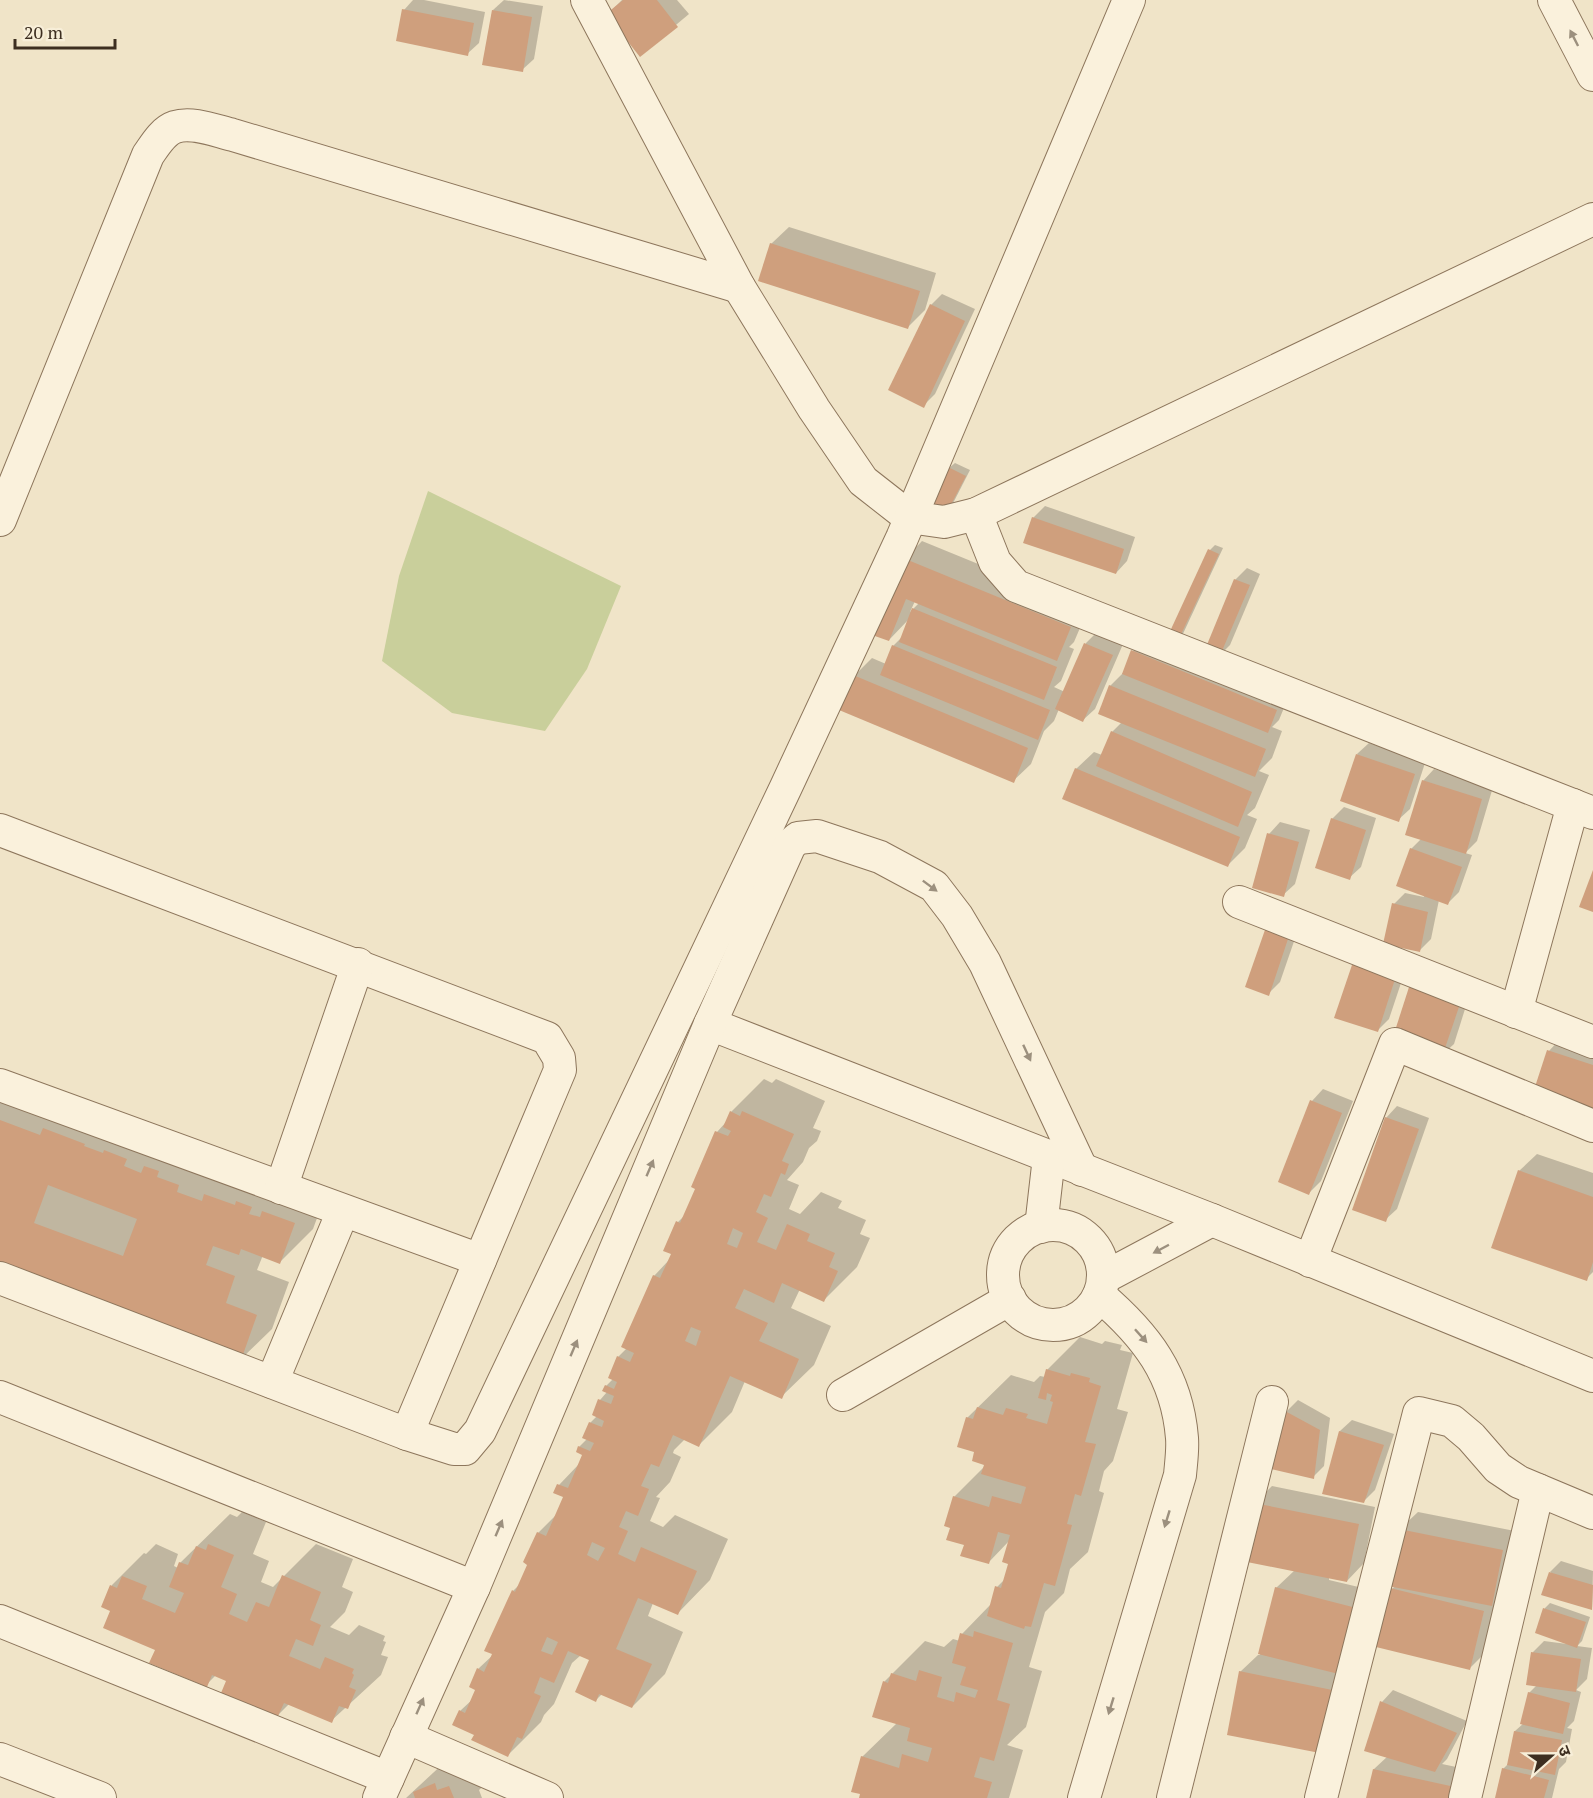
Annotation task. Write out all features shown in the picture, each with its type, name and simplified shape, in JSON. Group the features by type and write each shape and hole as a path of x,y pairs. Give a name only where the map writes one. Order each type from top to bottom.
{"street":[{"path":"587,0 739,288 814,409 863,481 909,517 944,522 976,514 1593,219"},
{"path":"0,1278 407,1434 454,1449 465,1449 480,1431 902,538 1129,0"},
{"path":"1554,0 1593,75"},
{"path":"0,519 148,155 162,136 174,127 194,126 233,135 739,288"},
{"path":"976,514 995,562 1016,586 1583,809 1516,1012"},
{"path":"0,830 358,964 547,1038 559,1058 560,1070 407,1434"},
{"path":"0,1621 383,1788 474,1587 710,1024 790,845 798,838 817,836 880,857 934,886 957,916 985,963 1082,1170"},
{"path":"1239,902 1593,1042"},
{"path":"281,1188 358,964"},
{"path":"710,1024 1212,1220 1593,1376"},
{"path":"1310,1261 1395,1044 1593,1126"},
{"path":"0,1085 480,1260"},
{"path":"1041,1227 1049,1157"},
{"path":"272,1382 343,1210"},
{"path":"1101,1287 1212,1220"},
{"path":"1056,1226 1071,1229 1095,1248 1101,1262 1101,1287 1091,1308 1078,1318 1063,1324 1048,1325 1032,1320 1019,1311 1010,1299 1004,1284 1004,1269 1008,1255 1016,1242 1027,1233 1041,1227 1056,1226"},
{"path":"1084,1798 1180,1475 1182,1441 1179,1412 1168,1380 1149,1345 1101,1287"},
{"path":"843,1395 1010,1299"},
{"path":"0,1396 474,1587"},
{"path":"1173,1798 1272,1402"},
{"path":"1321,1798 1419,1413 1452,1421 1471,1437 1498,1468 1519,1482 1593,1513"},
{"path":"1465,1798 1538,1490"},
{"path":"406,1737 547,1798"},
{"path":"0,1759 100,1798"}],"green space":[{"path":"428,491 621,586 587,669 545,731 452,713 382,661 399,576"}],"building":[{"path":"623,0 657,0 678,27 640,57 606,14"},
{"path":"402,9 474,23 468,56 396,41"},
{"path":"492,10 532,17 523,72 482,65"},
{"path":"770,243 920,291 908,329 758,281"},
{"path":"930,304 965,321 924,408 888,390"},
{"path":"948,467 966,476 943,520 925,511"},
{"path":"1032,517 1124,549 1116,574 1023,543"},
{"path":"1208,549 1219,554 1176,645 1166,640"},
{"path":"903,558 1071,627 1057,661 906,599 889,641 872,635"},
{"path":"1234,579 1250,585 1219,658 1204,652"},
{"path":"912,608 1057,667 1044,700 899,642"},
{"path":"1084,643 1113,655 1083,722 1055,709"},
{"path":"892,645 1050,710 1038,740 880,675"},
{"path":"1131,650 1277,710 1268,733 1122,674"},
{"path":"853,675 1028,748 1014,783 839,710"},
{"path":"1109,685 1266,749 1255,777 1098,714"},
{"path":"1111,731 1252,792 1238,827 1096,766"},
{"path":"1356,754 1415,774 1399,822 1340,801"},
{"path":"1075,768 1240,837 1228,867 1062,799"},
{"path":"1422,780 1482,799 1466,854 1405,835"},
{"path":"1331,818 1366,830 1350,880 1315,868"},
{"path":"1267,833 1299,842 1284,897 1252,888"},
{"path":"1410,848 1462,867 1448,905 1396,886"},
{"path":"1593,870 1593,912 1579,907"},
{"path":"1392,903 1428,912 1420,952 1383,944"},
{"path":"1266,927 1289,936 1269,996 1245,987"},
{"path":"1353,962 1396,976 1378,1032 1334,1018"},
{"path":"1410,984 1461,1001 1442,1057 1392,1040"},
{"path":"1547,1050 1593,1065 1593,1117 1532,1096"},
{"path":"1310,1100 1342,1113 1309,1195 1278,1182"},
{"path":"730,1111 740,1116 742,1111 794,1134 782,1161 789,1164 785,1175 781,1173 771,1197 764,1194 756,1212 768,1218 757,1242 776,1250 787,1224 810,1234 807,1241 835,1253 829,1267 838,1271 824,1302 782,1283 774,1303 744,1289 735,1308 768,1323 759,1341 799,1359 782,1399 730,1376 699,1447 673,1435 659,1467 651,1464 641,1486 649,1489 638,1516 626,1511 619,1527 628,1531 618,1554 635,1562 641,1547 697,1571 678,1615 638,1598 616,1649 652,1664 632,1708 599,1694 596,1702 575,1692 589,1660 568,1651 554,1683 540,1677 534,1693 541,1696 522,1739 517,1737 508,1757 471,1740 474,1735 452,1725 459,1710 465,1713 475,1690 469,1687 477,1668 484,1672 492,1654 484,1651 512,1590 515,1592 527,1565 523,1562 537,1532 546,1536 563,1497 553,1493 557,1484 568,1488 582,1455 576,1452 578,1446 590,1451 594,1443 582,1438 589,1422 602,1427 604,1421 592,1415 598,1399 611,1404 614,1396 602,1391 605,1385 614,1389 617,1382 608,1378 617,1356 630,1362 634,1353 621,1347 653,1275 660,1278 671,1254 663,1251 676,1221 680,1223 695,1189 691,1187 715,1131 728,1136 731,1131 723,1127","holes":["733,1228 743,1233 737,1248 727,1244","691,1327 701,1331 696,1346 685,1341","592,1542 605,1548 598,1561 587,1555","547,1637 558,1642 552,1655 541,1651"]},
{"path":"1385,1117 1419,1129 1386,1222 1352,1210"},
{"path":"0,1120 40,1135 43,1128 103,1153 104,1150 127,1159 124,1166 141,1173 144,1166 159,1171 157,1177 179,1185 177,1192 202,1201 204,1194 235,1205 236,1201 252,1207 249,1214 260,1217 262,1211 295,1223 280,1264 241,1249 239,1255 213,1246 206,1265 235,1276 226,1303 257,1315 240,1363 190,1344 194,1335 108,1303 0,1268","holes":["48,1185 137,1219 123,1256 34,1223"]},
{"path":"1518,1170 1593,1197 1593,1262 1587,1281 1491,1248"},
{"path":"1046,1369 1070,1376 1071,1373 1090,1378 1089,1382 1101,1386 1085,1442 1096,1444 1081,1496 1075,1494 1067,1524 1072,1525 1055,1586 1044,1583 1031,1627 1025,1626 1024,1629 987,1616 995,1586 1001,1588 1008,1564 1002,1562 1010,1535 998,1532 989,1564 960,1556 964,1545 946,1540 950,1528 944,1526 953,1496 989,1507 992,1496 1021,1504 1026,1487 981,1474 984,1465 972,1461 974,1452 957,1447 966,1417 973,1419 977,1407 1003,1415 1006,1408 1028,1414 1026,1418 1047,1424 1053,1402 1050,1401 1052,1395 1047,1393 1046,1400 1038,1398"},
{"path":"1285,1411 1320,1430 1314,1479 1271,1469"},
{"path":"1339,1431 1384,1445 1364,1503 1322,1494"},
{"path":"1254,1503 1359,1524 1347,1582 1242,1561"},
{"path":"1399,1529 1503,1550 1492,1606 1388,1586"},
{"path":"208,1544 234,1555 221,1587 237,1594 229,1614 247,1622 256,1602 269,1607 282,1575 321,1592 310,1620 321,1625 313,1646 296,1639 289,1656 320,1669 325,1657 354,1669 349,1687 356,1690 348,1709 339,1706 332,1723 284,1703 278,1716 221,1693 226,1681 212,1675 207,1687 149,1663 155,1650 103,1628 110,1611 101,1607 110,1585 117,1588 122,1576 147,1586 142,1599 175,1613 184,1593 169,1587 179,1562 188,1565 196,1546 206,1550"},
{"path":"1549,1572 1593,1585 1592,1610 1541,1595"},
{"path":"1275,1587 1368,1611 1351,1677 1258,1654"},
{"path":"1390,1588 1484,1611 1470,1670 1376,1647"},
{"path":"1543,1608 1586,1622 1577,1648 1535,1633"},
{"path":"974,1631 1013,1643 997,1700 1010,1704 994,1761 980,1757 974,1777 992,1782 987,1798 859,1798 860,1794 851,1792 861,1756 899,1768 902,1754 928,1762 932,1748 907,1741 910,1728 872,1717 883,1681 888,1683 891,1673 916,1681 919,1670 942,1677 937,1697 954,1702 956,1692 975,1698 978,1690 960,1685 966,1667 952,1663 960,1633 973,1637"},
{"path":"1531,1652 1581,1659 1576,1692 1526,1685"},
{"path":"1239,1671 1342,1692 1330,1755 1227,1735"},
{"path":"1528,1692 1570,1703 1563,1734 1520,1724"},
{"path":"1380,1701 1457,1733 1435,1772 1364,1751"},
{"path":"1514,1731 1562,1740 1555,1775 1507,1765"},
{"path":"1502,1768 1549,1780 1544,1798 1495,1798"},
{"path":"1373,1769 1464,1789 1462,1798 1366,1798"},
{"path":"435,1783 437,1790 449,1786 454,1798 415,1798 413,1792"}]}
